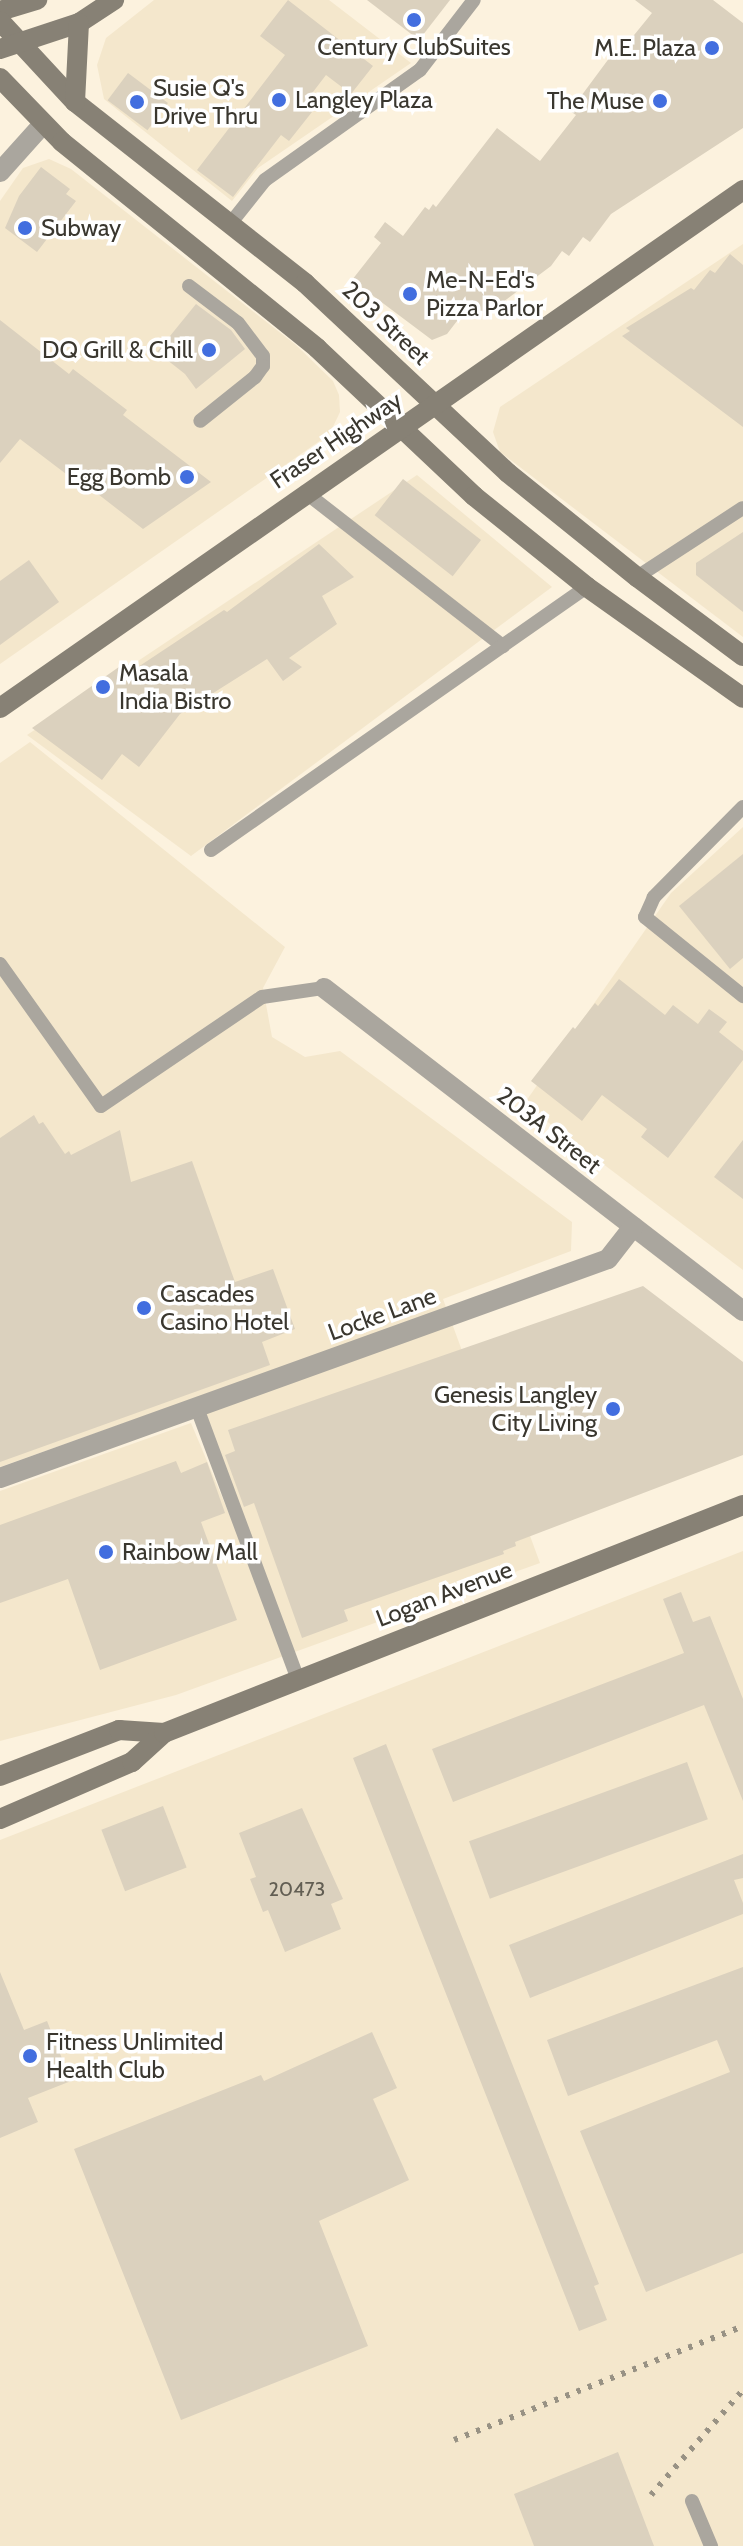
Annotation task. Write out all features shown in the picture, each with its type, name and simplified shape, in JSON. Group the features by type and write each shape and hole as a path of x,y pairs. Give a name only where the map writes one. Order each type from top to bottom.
{"main road":[{"path":"0,11 37,0"},
{"path":"0,49 79,23 114,0"},
{"name":"203 Street","path":"0,21 75,102 348,321 508,473 637,577 741,651"},
{"path":"75,102 79,23"},
{"path":"0,78 43,124 317,348 474,496 587,587 743,698"},
{"name":"Fraser Highway","path":"0,708 305,492 743,190"},
{"name":"Logan Avenue","path":"0,1819 132,1762 164,1733 743,1505"},
{"name":"Logan Avenue","path":"0,1776 119,1730 164,1733"}],"street":[{"path":"0,172 43,124"},
{"name":"203A Street","path":"324,988 743,1311"},
{"name":"Locke Lane","path":"0,1478 608,1259 633,1227"}],"lane":[{"path":"230,224 265,180 420,70 474,0"},
{"path":"189,286 238,323 263,356 263,366 255,377 200,421"},
{"path":"305,492 503,646"},
{"path":"637,577 743,508"},
{"path":"211,850 587,587"},
{"path":"743,807 654,897 645,917 743,996"},
{"path":"0,964 101,1106 262,997 324,988"},
{"path":"197,1408 298,1680"},
{"path":"692,2501 711,2546"}],"shaded area":[{"name":"Langley Plaza","path":"154,0 329,0 411,63 258,168 232,201 104,99 97,65 106,38"},
{"path":"49,159 71,169 296,345 333,381 339,395 340,412 331,431 321,440 0,664 0,201 23,168"},
{"path":"743,244 743,637 500,452 493,432 500,407"},
{"path":"417,475 552,587 191,856 27,735"},
{"path":"30,742 285,947 263,988 272,1037 305,1057 340,1051 572,1222 571,1251 443,1299 540,1563 176,1695 0,1741 0,1491 191,1423 280,1635 198,1397 0,1467 0,763"},
{"path":"743,827 743,1270 524,1104 671,893"},
{"path":"743,1551 743,2546 0,2546 0,1840"}],"building":[{"name":"Langley Plaza","path":"288,0 373,66 351,94 326,75 303,105 312,112 289,141 281,135 233,197 197,170 285,55 260,36"},
{"name":"Century ClubSuites","path":"367,0 450,0 419,40"},
{"path":"635,0 713,0 743,23 743,128 611,214 590,242 583,237 569,256 562,251 551,266 503,302 476,315 467,308 447,334 432,340 352,280 381,243 374,237 385,222 403,236 425,207 429,210 433,204 436,207 497,128 540,161 576,115 570,111 613,53 617,56 652,13"},
{"name":"Susie Q's Drive Thru","path":"128,73 168,103 147,130 108,100"},
{"path":"41,167 70,189 66,194 76,201 37,252 5,228 19,196"},
{"path":"730,254 743,265 743,427 622,336 630,331 626,328 691,288 694,290 710,270 715,273"},
{"path":"196,304 231,330 245,349 196,389 185,374 157,352"},
{"path":"0,320 69,374 73,369 127,410 123,415 211,482 143,529 76,477 74,480 20,439 0,463"},
{"path":"403,479 481,540 453,576 375,515"},
{"path":"743,532 743,612 696,575 696,563"},
{"path":"319,544 354,577 322,596 337,624 289,658 302,667 283,681 267,659 180,714 139,767 122,754 102,780 32,728 126,662 135,669 224,610 227,612"},
{"path":"29,560 59,602 0,645 0,581"},
{"path":"743,854 743,958 730,969 679,906"},
{"path":"619,979 665,1015 673,1005 698,1024 709,1009 727,1022 719,1032 743,1051 743,1060 668,1158 641,1137 647,1129 602,1095 582,1121 531,1081 573,1027 575,1029 595,1003 598,1006"},
{"name":"Cascades Casino Hotel","path":"34,1115 39,1124 43,1122 65,1154 69,1151 71,1155 120,1130 131,1182 192,1161 235,1282 273,1269 295,1329 262,1342 270,1365 0,1462 0,1138"},
{"path":"743,1140 743,1199 714,1177"},
{"path":"643,1286 743,1362 743,1455 515,1542 516,1546 503,1551 504,1554 344,1610 348,1621 302,1638 254,1503 244,1507 225,1455 235,1451 228,1430"},
{"name":"Rainbow Mall","path":"176,1461 181,1473 207,1462 225,1513 201,1522 237,1620 100,1670 68,1579 0,1603 0,1525"},
{"path":"681,1592 693,1622 710,1616 743,1699 743,1801 704,1705 453,1802 432,1749 684,1653 663,1599"},
{"path":"386,1744 599,2284 594,2286 607,2320 579,2331 353,1758"},
{"path":"687,1762 708,1819 490,1899 469,1841"},
{"path":"163,1806 187,1868 125,1891 101,1830"},
{"path":"302,1808 343,1899 331,1904 341,1929 285,1952 268,1910 263,1912 250,1879 256,1877 239,1833"},
{"path":"743,1854 743,1878 734,1880 743,1903 743,1914 530,1998 509,1945"},
{"path":"743,1967 743,2253 646,2292 580,2131 730,2072 717,2040 568,2096 547,2040"},
{"name":"Fitness Unlimited Health Club","path":"0,1972 24,2030 47,2021 71,2081 28,2098 38,2122 0,2138"},
{"path":"372,2032 397,2088 373,2099 409,2180 319,2221 368,2346 181,2420 74,2149 261,2075 264,2081"},
{"path":"618,2452 654,2546 534,2546 514,2494"}],"railway":[{"path":"454,2440 743,2326"},
{"path":"651,2495 743,2390"}],"place":[{"name":"Century ClubSuites","path":"414,20"},
{"name":"M.E. Plaza","path":"712,48"},
{"name":"Langley Plaza","path":"279,100"},
{"name":"The Muse","path":"660,101"},
{"name":"Susie Q's Drive Thru","path":"137,102"},
{"name":"Subway","path":"25,228"},
{"name":"Me-N-Ed's Pizza Parlor","path":"410,294"},
{"name":"DQ Grill & Chill","path":"209,350"},
{"name":"Egg Bomb","path":"187,477"},
{"name":"Masala India Bistro","path":"103,687"},
{"name":"Cascades Casino Hotel","path":"144,1308"},
{"name":"Genesis Langley City Living","path":"613,1409"},
{"name":"Rainbow Mall","path":"106,1552"},
{"name":"Fitness Unlimited Health Club","path":"30,2056"}]}
